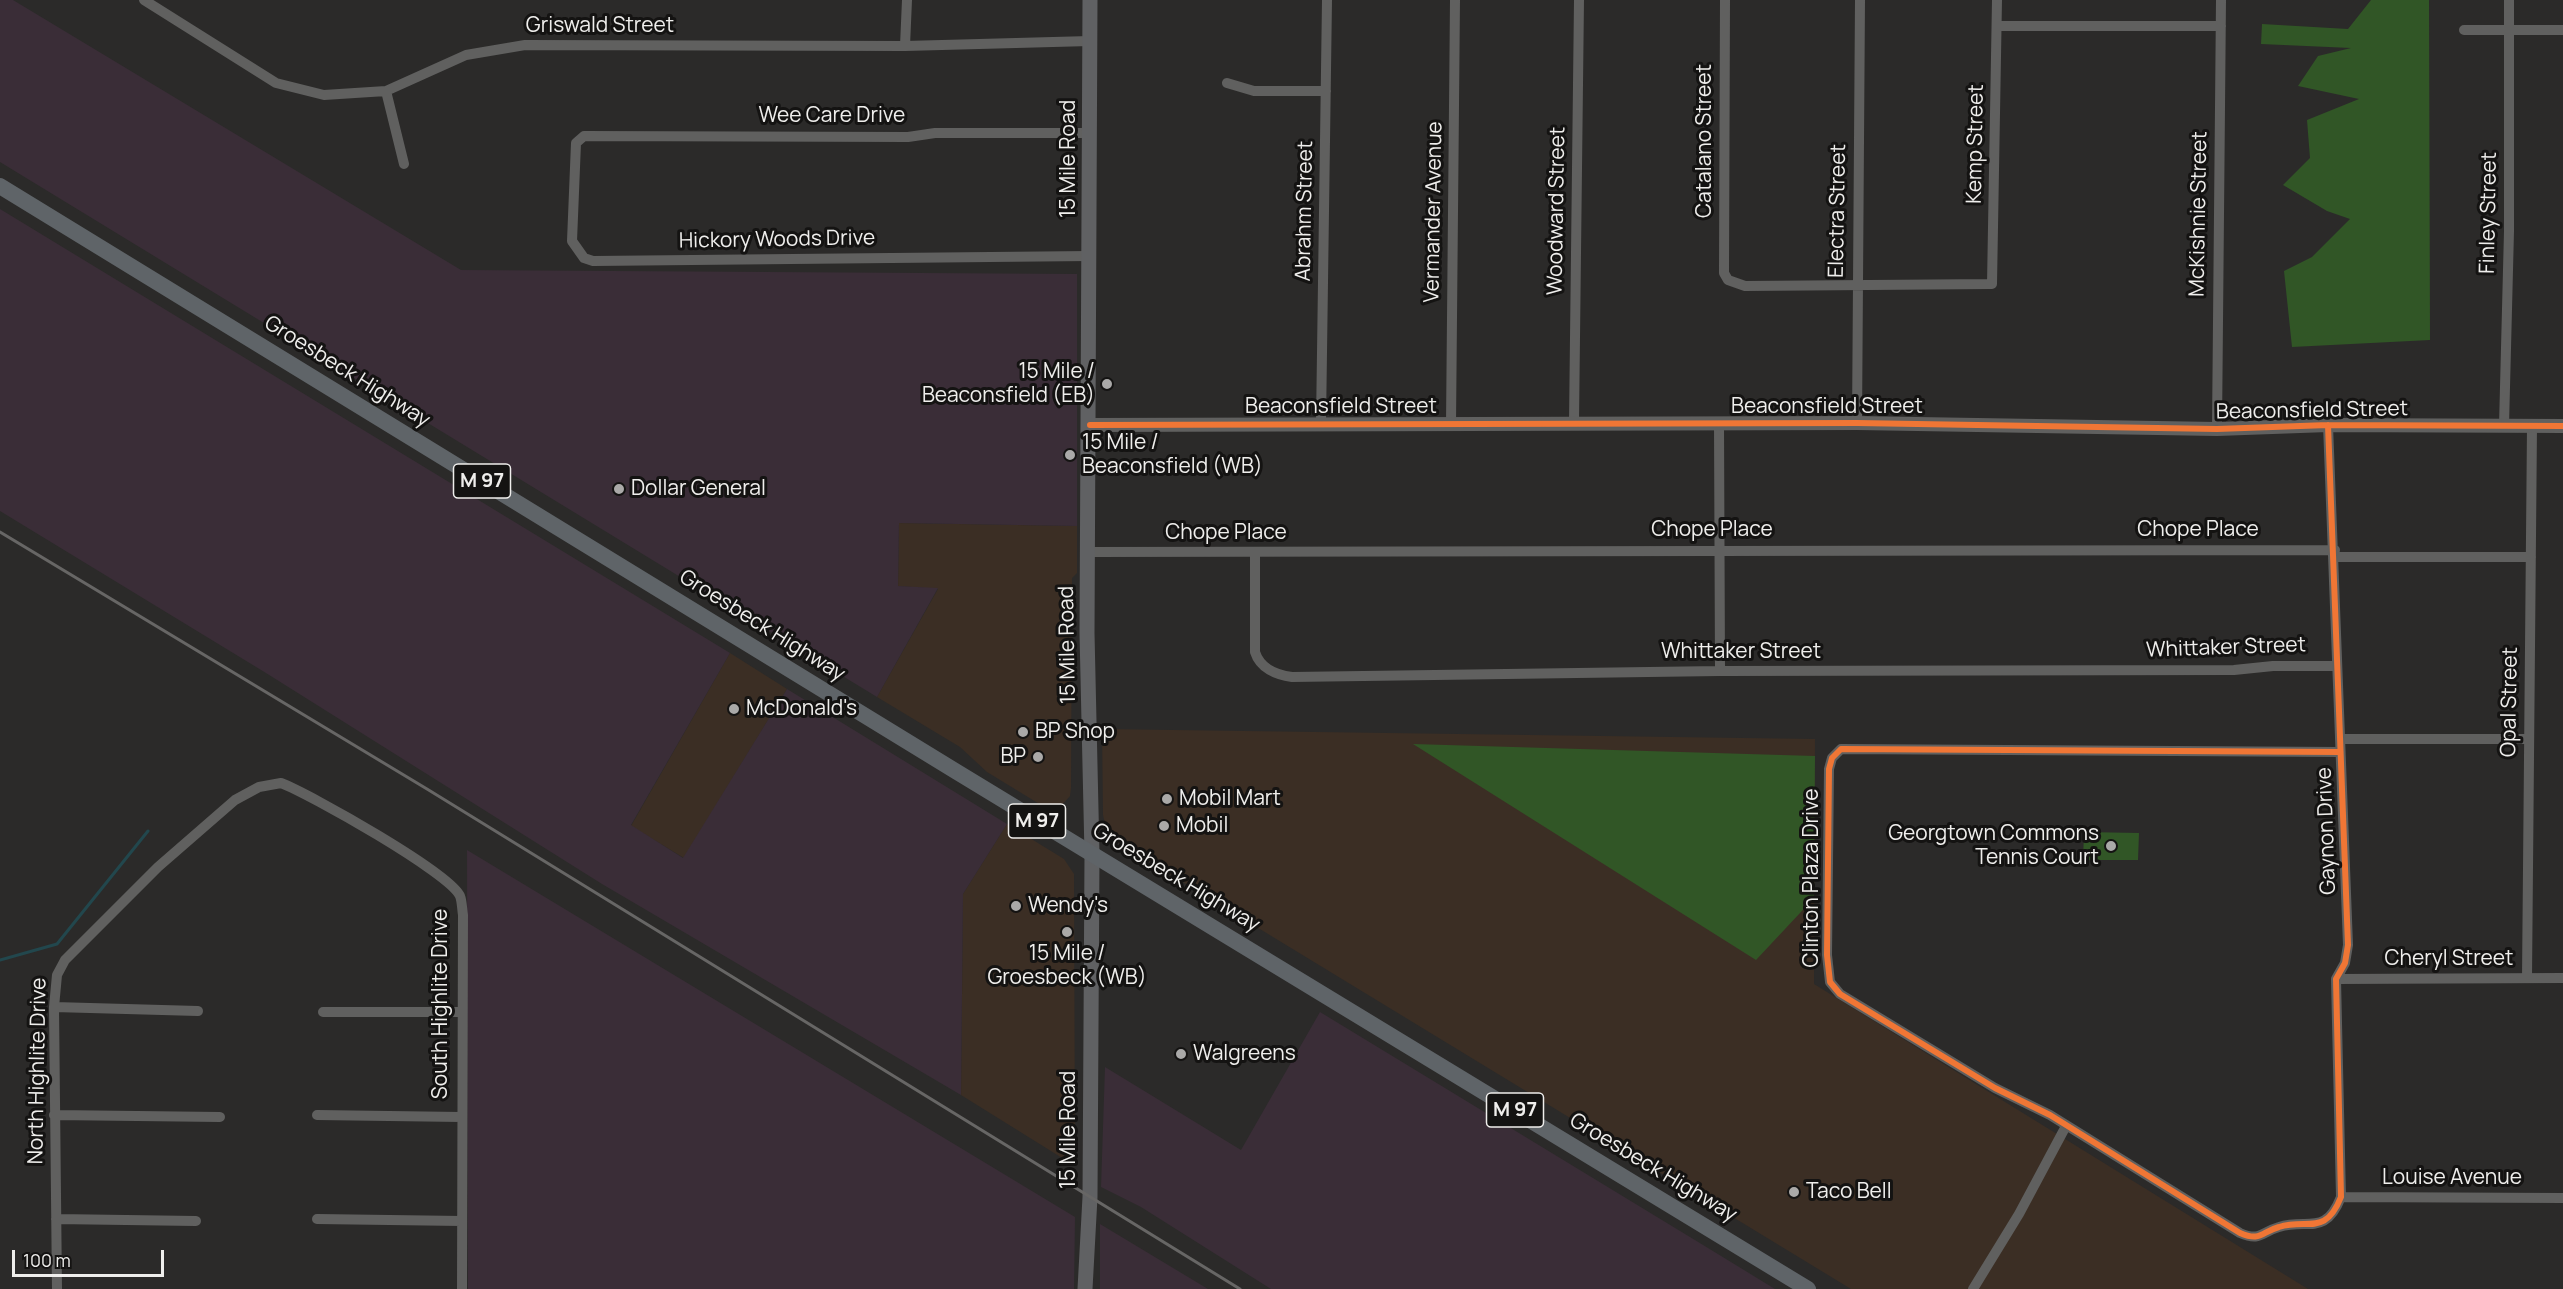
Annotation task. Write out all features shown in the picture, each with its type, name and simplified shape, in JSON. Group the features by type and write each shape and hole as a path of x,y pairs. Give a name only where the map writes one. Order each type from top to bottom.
{"main road":[{"name":"15 Mile Road","path":"1085,1289 1090,1197 1092,854 1087,633 1090,424 1090,0"},
{"name":"Groesbeck Highway","path":"0,186 1808,1289"}],"street":[{"name":"Griswald Street","path":"144,0 276,82 324,95 386,91 466,55 506,47 905,46 1090,41"},
{"path":"905,46 907,0"},
{"name":"Abrahm Street","path":"1322,423 1328,0"},
{"name":"Vermander Avenue","path":"1451,424 1455,0"},
{"name":"Woodward Street","path":"1574,423 1579,0"},
{"name":"Catalano Street","path":"1725,0 1724,266 1728,280 1745,286 1857,285"},
{"name":"Electra Street","path":"1857,423 1860,0"},
{"name":"Kemp Street","path":"1857,285 1988,285 1993,281 1997,0"},
{"name":"McKishnie Street","path":"2217,429 2221,0"},
{"name":"Finley Street","path":"2504,426 2509,231 2509,0"},
{"path":"1997,26 2221,26"},
{"path":"2464,30 2563,30"},
{"path":"1227,82 1254,91 1326,91"},
{"path":"386,91 404,164"},
{"name":"Wee Care Drive","path":"576,143 584,136 908,137 935,133 1091,133"},
{"name":"Hickory Woods Drive","path":"576,143 572,241 584,258 594,261 1090,256"},
{"name":"Beaconsfield Street","path":"1090,424 1857,423 2217,429 2328,424 2563,426"},
{"path":"1719,424 1720,671"},
{"name":"Gaynon Drive","path":"2328,424 2335,554 2348,945 2345,963 2336,979 2341,1197"},
{"name":"Opal Street","path":"2527,978 2532,426"},
{"name":"Chope Place","path":"1089,552 1721,549 2531,557"},
{"name":"Whittaker Street","path":"1256,553 1255,652 1261,664 1282,676 1720,671 2234,670 2273,666 2337,666"},
{"path":"2340,739 2528,739"},
{"name":"Clinton Plaza Drive","path":"2340,752 1846,748 1836,752 1829,769 1827,955 1828,976 1833,988 1995,1088 2066,1126 2247,1236 2261,1236 2279,1227 2313,1225 2330,1215 2341,1197"},
{"name":"North Highlite Drive","path":"57,1289 54,1007 57,975 65,960 158,867 235,800 259,787 281,783"},
{"name":"South Highlite Drive","path":"281,783 372,831 442,879 460,896 462,1289"},
{"name":"Cheryl Street","path":"2336,979 2563,978"},
{"path":"54,1007 198,1011"},
{"path":"323,1012 462,1012"},
{"path":"54,1115 220,1117"},
{"path":"317,1115 461,1117"},
{"path":"1973,1289 2019,1214 2066,1126"},
{"name":"Louise Avenue","path":"2341,1197 2563,1198"},
{"path":"56,1219 196,1221"},
{"path":"317,1219 462,1221"}],"shaded area":[{"path":"0,0 13,0 461,270 1077,274 1077,526 899,523 898,586 938,588 877,697 0,162"},
{"path":"0,209 730,653 631,825 683,858 787,689 1007,824 963,894 961,1095 602,884 266,673 0,511"},
{"path":"899,523 1077,526 1077,573 1072,578 1071,788 1070,796 1061,806 1041,805 987,772 960,747 877,697 938,589 898,586"},
{"path":"730,653 787,689 684,858 631,826"},
{"path":"1102,729 1815,739 1814,984 2308,1289 1851,1289 1117,842 1107,833 1103,815"},
{"path":"1007,824 1064,859 1074,874 1075,1166 961,1095 963,894"},
{"path":"467,850 1075,1217 1074,1289 468,1289"},
{"path":"1320,1012 1775,1289 1271,1289 1141,1207 1101,1187 1105,1067 1241,1150"},
{"path":"1100,1224 1208,1289 1100,1289"}],"green space":[{"path":"2371,0 2429,0 2430,340 2292,347 2284,271 2312,257 2350,219 2327,211 2283,185 2310,158 2307,120 2359,99 2298,86 2318,56 2351,48 2261,44 2262,24 2348,29"},
{"path":"1413,744 1815,756 1814,898 1756,960"},
{"name":"Georgtown Commons Tennis Court","path":"2084,832 2139,833 2138,860 2083,860"}],"waterway":[{"path":"0,960 57,944 148,831"}],"railway":[{"path":"0,532 427,789 1240,1289"}],"cycle path":[{"path":"1090,425 1857,423 2217,429 2328,425 2563,426"},
{"path":"2328,425 2348,945 2345,963 2336,979 2341,1197 2329,1217 2315,1224 2279,1227 2252,1237 2240,1233 2050,1115 1995,1088 1840,994 1830,982 1827,955 1829,769 1832,758 1841,749 2340,752"}],"place":[{"name":"15 Mile / Beaconsfield (EB)","path":"1107,384"},
{"name":"15 Mile / Beaconsfield (WB)","path":"1070,455"},
{"name":"Dollar General","path":"619,489"},
{"name":"McDonald's","path":"734,709"},
{"name":"BP Shop","path":"1023,732"},
{"name":"BP","path":"1038,757"},
{"name":"Mobil Mart","path":"1167,799"},
{"name":"Mobil","path":"1164,826"},
{"name":"Georgtown Commons Tennis Court","path":"2111,846"},
{"name":"Wendy's","path":"1016,906"},
{"name":"15 Mile / Groesbeck (WB)","path":"1067,932"},
{"name":"Walgreens","path":"1181,1054"},
{"name":"Taco Bell","path":"1794,1192"}]}
